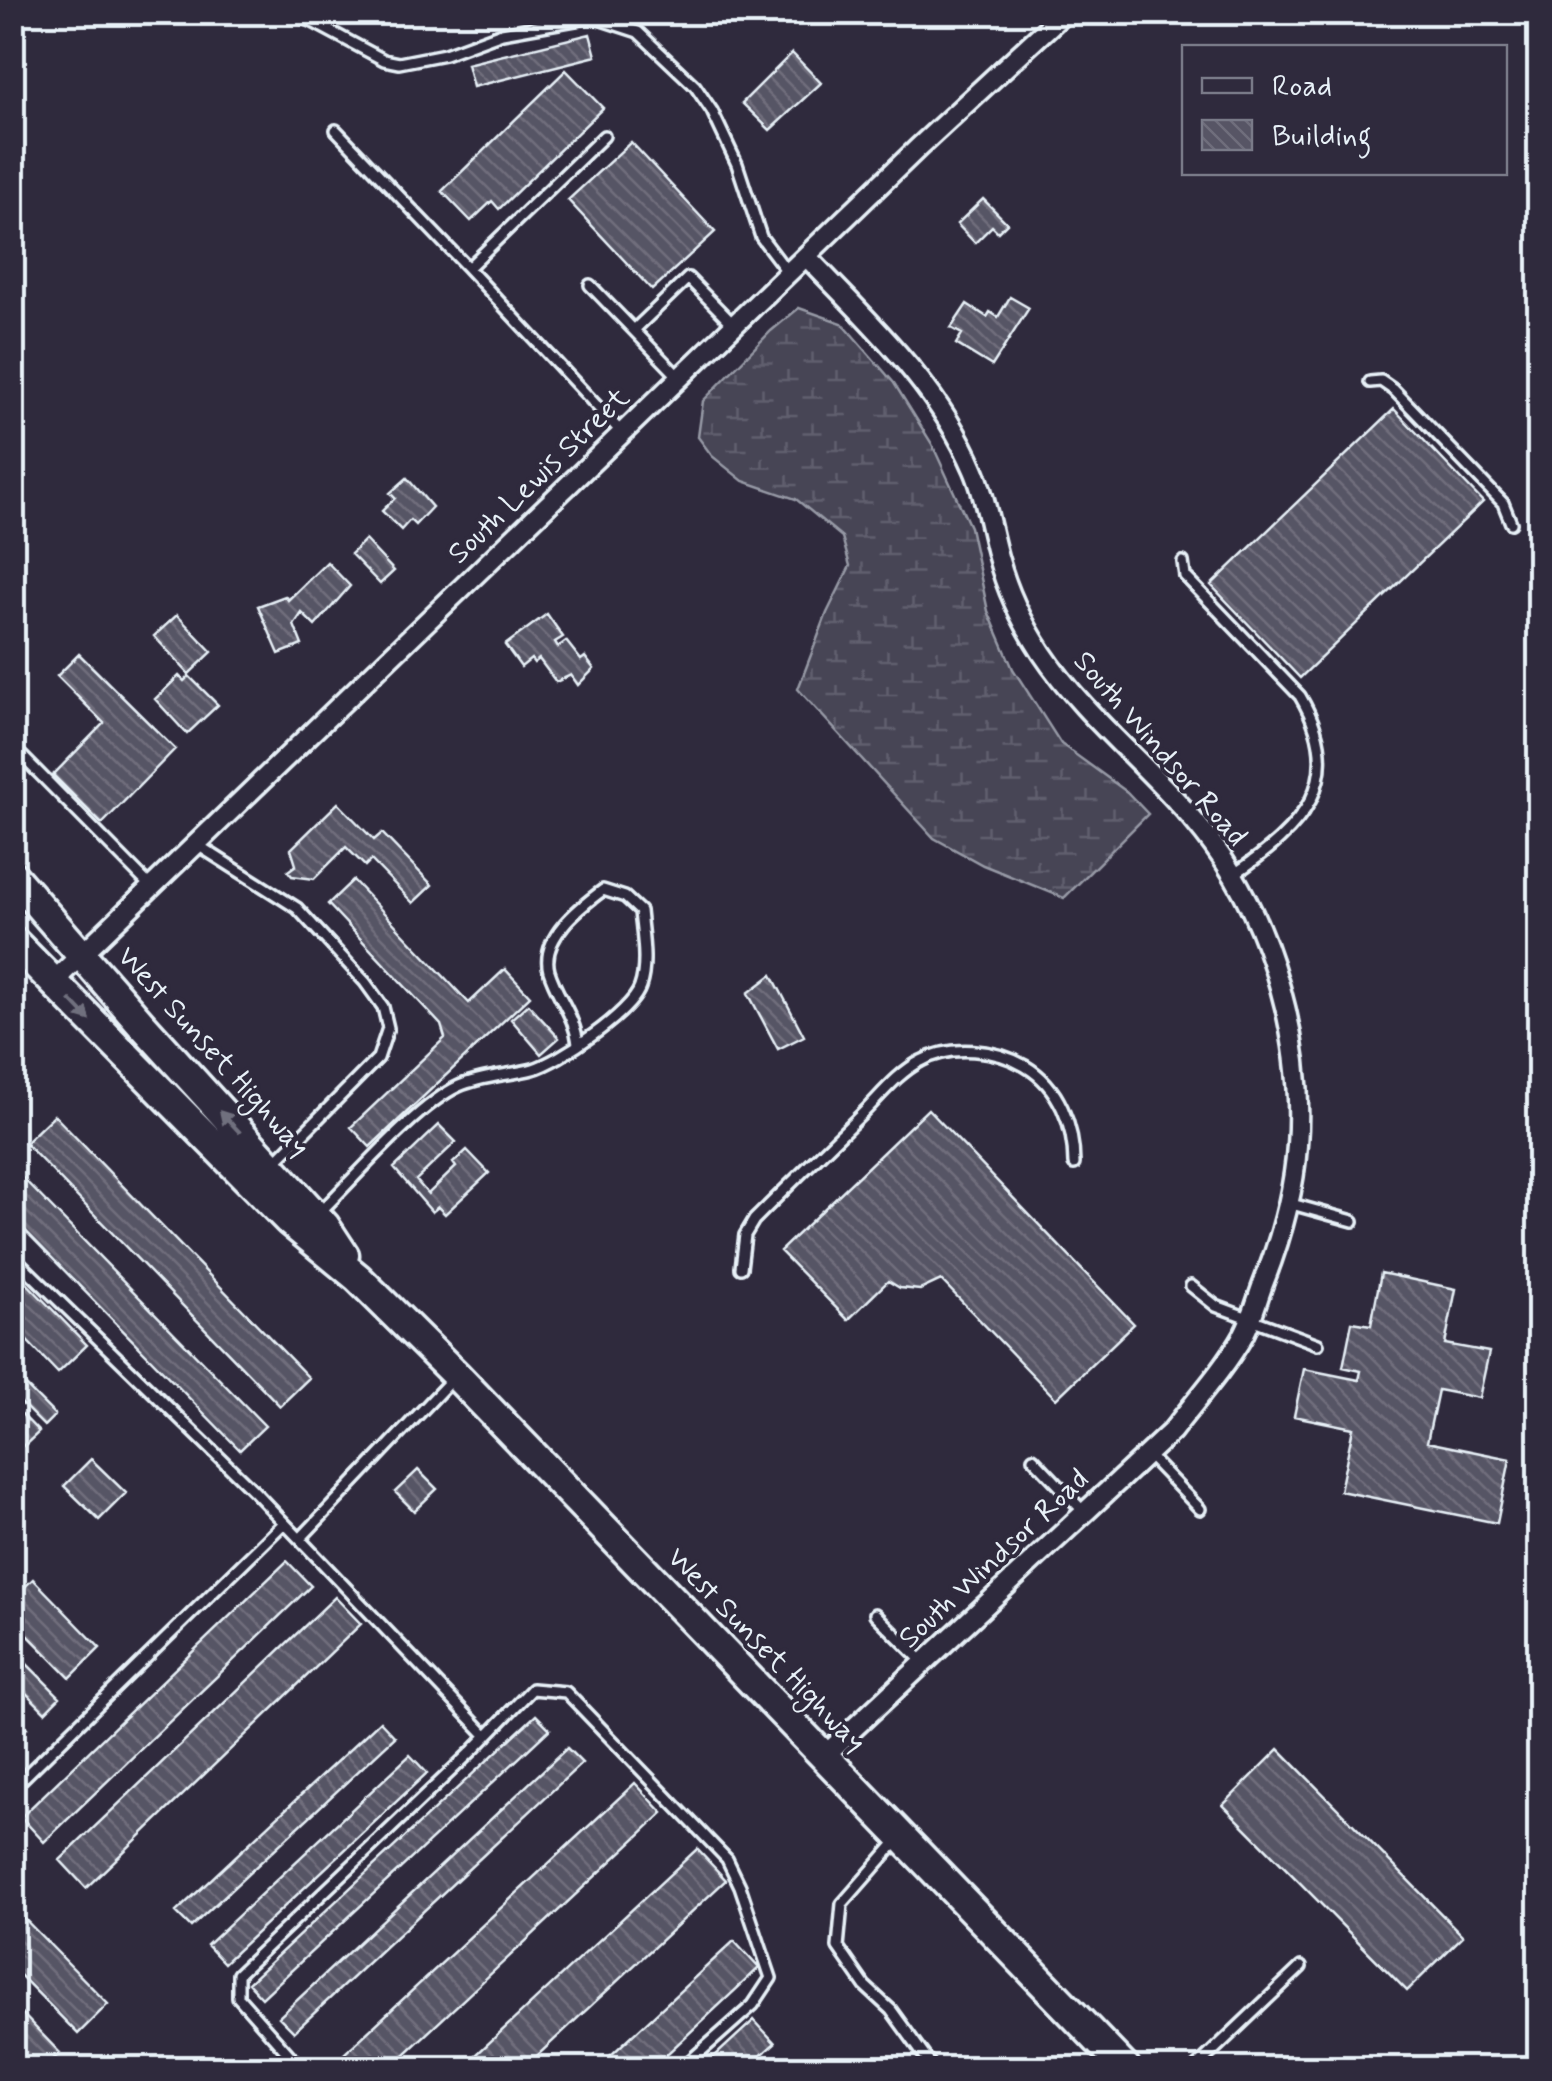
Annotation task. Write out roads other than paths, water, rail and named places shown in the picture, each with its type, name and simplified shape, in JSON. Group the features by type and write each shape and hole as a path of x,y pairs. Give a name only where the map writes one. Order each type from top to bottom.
{"main road":[{"name":"West Sunset Highway","path":"12,875 316,1216 358,1278"},
{"name":"West Sunset Highway","path":"12,940 289,1220 358,1278 456,1375 1126,2068"}],"street":[{"name":"South Lewis Street","path":"53,982 1065,12"},
{"name":"South Windsor Road","path":"806,257 891,345 938,402 973,469 1016,608 1042,653 1082,706 1175,799 1214,846 1276,968 1298,1102 1297,1148 1273,1259 1244,1333 1200,1394 1172,1431 823,1756"}],"lane":[{"path":"284,12 384,60 399,63 445,54 502,33 592,17 638,32 695,86 712,111 737,164 761,237 789,274"},
{"path":"336,130 622,434"},
{"path":"468,268 604,136"},
{"path":"634,330 688,278 735,326"},
{"path":"590,285 680,378"},
{"path":"1370,382 1381,381 1394,390 1503,502 1511,523"},
{"path":"1182,562 1185,576 1300,696 1310,713 1319,750 1315,790 1298,824 1267,852 1231,876"},
{"path":"12,765 22,756 151,887"},
{"path":"196,844 298,908 365,982 383,1007 388,1028 378,1058 271,1166"},
{"path":"316,1216 422,1112 459,1086 539,1068 578,1044 631,1005 641,985 640,911 626,897 603,890 580,907 550,944 548,968 576,1029 578,1044"},
{"path":"742,1268 746,1235 754,1220 904,1073 935,1055 982,1052 1018,1061 1033,1070 1059,1100 1071,1135 1074,1164"},
{"path":"1287,1203 1353,1220"},
{"path":"12,1255 300,1539 487,1736"},
{"path":"1191,1286 1216,1306 1318,1344"},
{"path":"300,1539 456,1375"},
{"path":"1148,1454 1200,1509"},
{"path":"1033,1458 1084,1512"},
{"path":"12,1789 284,1523"},
{"path":"875,1614 923,1662"},
{"path":"301,2068 238,1997 238,1974 487,1736 532,1688 566,1692 726,1859 740,1886 771,1978 753,2005 682,2068"},
{"path":"901,1838 842,1904 838,1946 865,1986 891,2010 933,2068"},
{"path":"1195,2068 1301,1967"}]}
